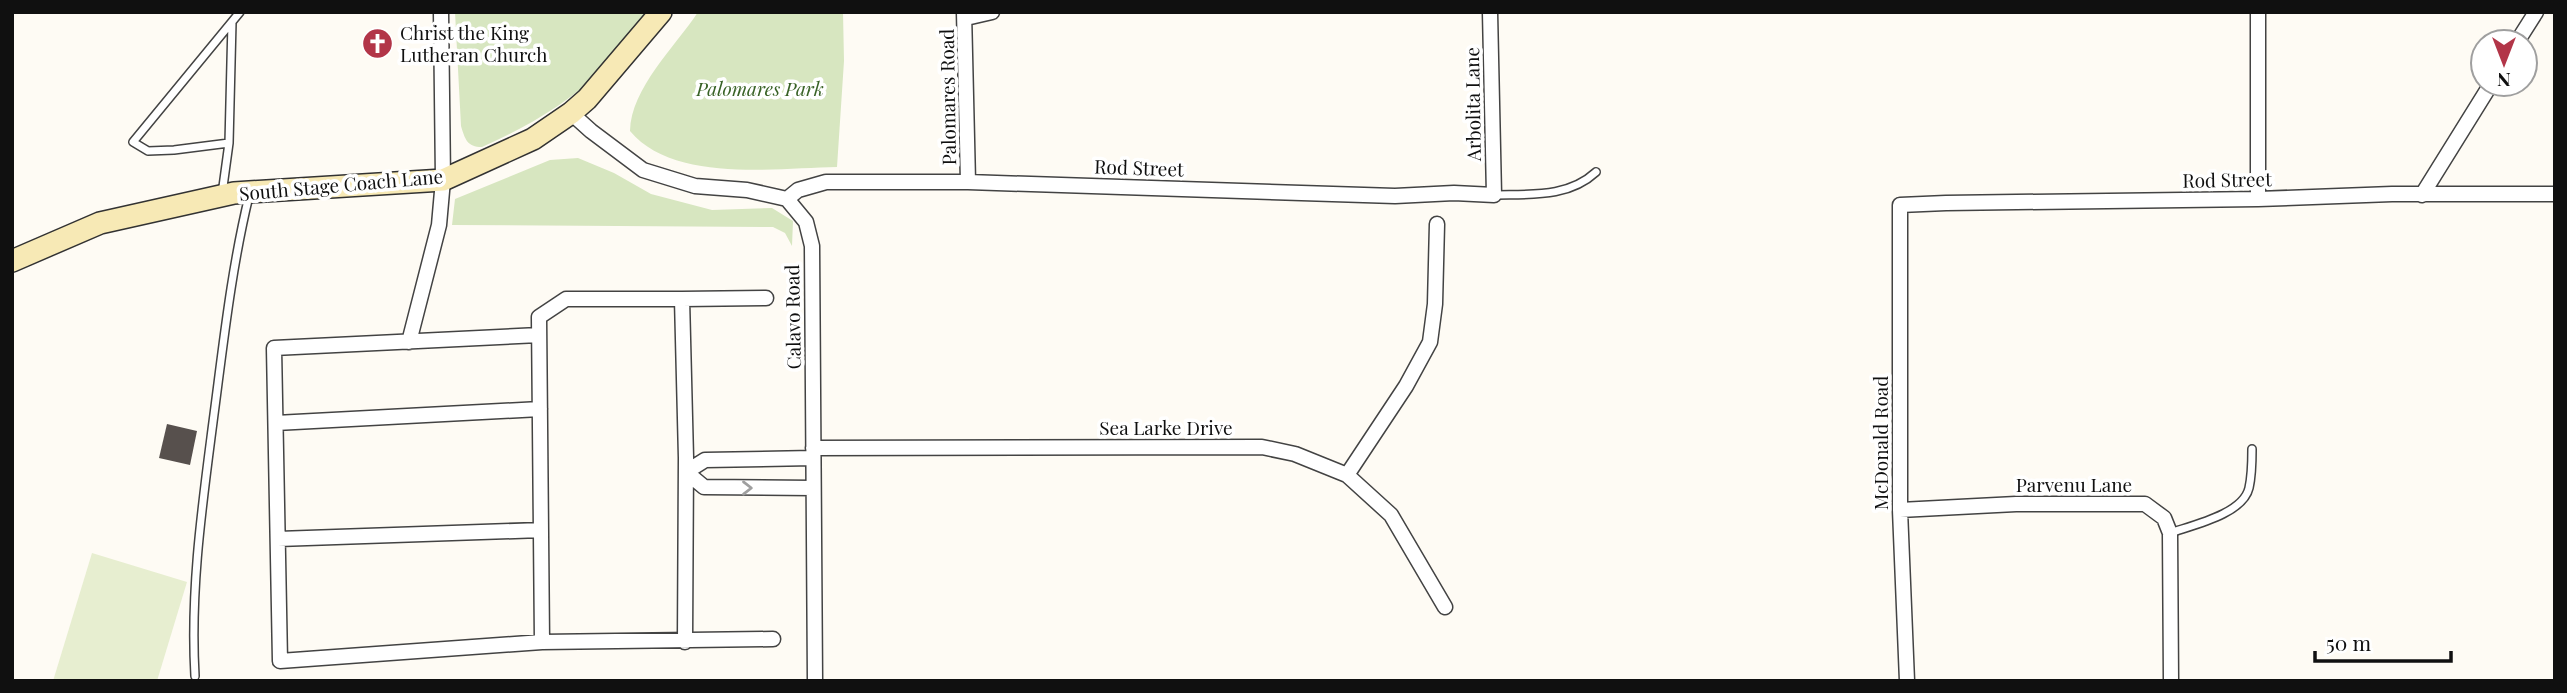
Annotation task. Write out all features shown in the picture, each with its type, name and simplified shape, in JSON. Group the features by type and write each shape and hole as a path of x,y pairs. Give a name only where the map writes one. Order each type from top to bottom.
{"main road":[{"name":"South Stage Coach Lane","path":"12,261 100,223 222,196 443,180 533,139 571,113 587,99 661,12"}],"street":[{"path":"409,342 439,225 443,180 441,12"},
{"path":"965,15 992,12"},
{"name":"Arbolita Lane","path":"1490,12 1494,195"},
{"path":"2258,12 2258,199"},
{"path":"2526,28 2536,12"},
{"name":"Palomares Road","path":"965,15 968,182"},
{"path":"2422,195 2482,98"},
{"path":"571,113 643,170 695,186 747,190 787,199"},
{"name":"Rod Street","path":"787,199 798,190 826,182 968,182 1395,196 1454,193 1494,195"},
{"name":"Rod Street","path":"1900,205 2392,194 2555,194"},
{"name":"Calavo Road","path":"787,199 806,222 811,246 815,681"},
{"name":"McDonald Road","path":"1900,205 1900,510 1907,681"},
{"path":"1347,475 1406,386 1430,342 1437,224"},
{"path":"542,642 539,317 566,299 766,298"},
{"path":"681,299 686,472 685,642"},
{"path":"539,335 274,348 281,660 542,642 774,639"},
{"path":"276,423 540,409"},
{"name":"Sea Larke Drive","path":"686,472 705,460 813,453 1262,447 1295,454 1347,475 1391,514 1445,607"},
{"path":"686,472 704,488 813,488"},
{"name":"Parvenu Lane","path":"1900,510 2016,504 2145,504 2164,518 2170,533"},
{"path":"278,539 541,530"},
{"path":"2170,533 2171,681"}],"lane":[{"path":"229,143 148,151 133,142 240,12"},
{"path":"222,196 229,143 232,22"},
{"path":"1494,195 1559,192 1575,187 1596,172"},
{"path":"195,677 194,604 197,549 234,260 250,192"},
{"path":"2170,533 2219,516 2238,504 2249,491 2252,449"}],"green space":[{"path":"455,12 657,12 616,57 560,105 482,147 473,146 467,141 461,126"},
{"name":"Palomares Park","path":"698,12 843,12 844,61 837,167 756,170 698,166 672,159 649,148 630,131 632,115 646,84"},
{"path":"578,158 614,173 651,194 712,210 772,208 793,221 792,246 785,233 773,227 452,225 455,199 550,160"},
{"path":"92,553 187,582 157,681 53,681"}],"building":[{"path":"167,424 197,431 190,465 159,458"}],"place":[{"name":"Christ the King Lutheran Church","path":"377,44"}]}
